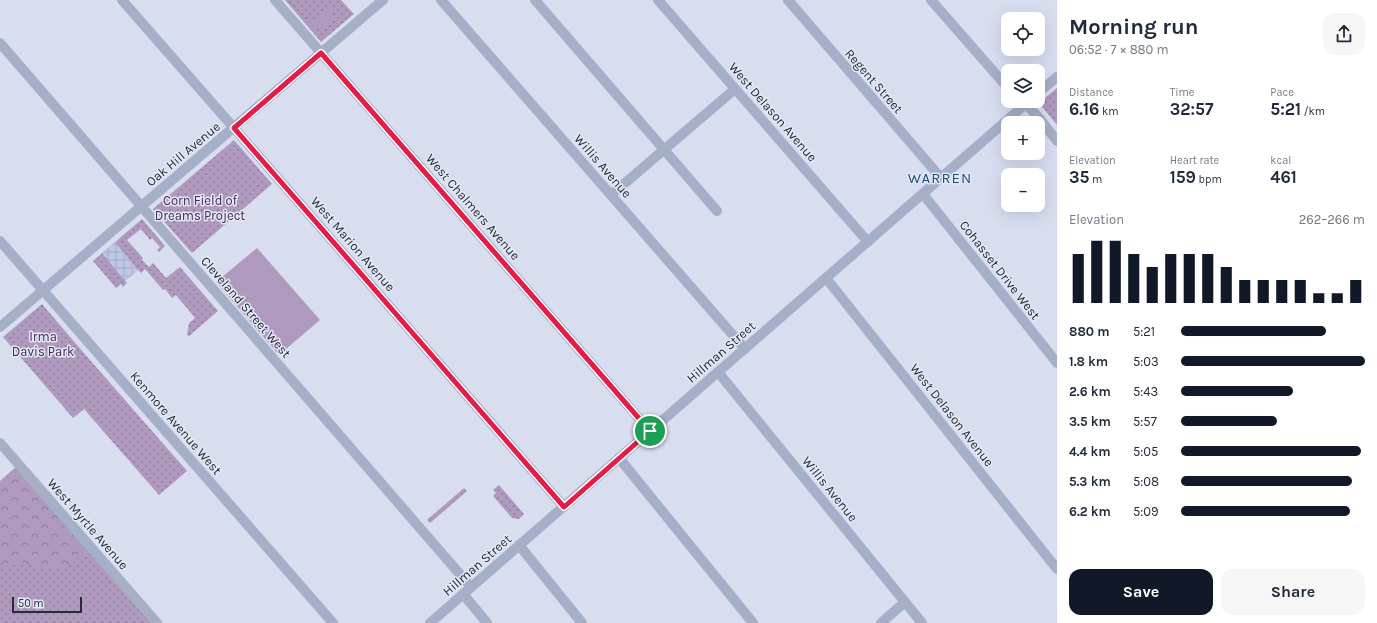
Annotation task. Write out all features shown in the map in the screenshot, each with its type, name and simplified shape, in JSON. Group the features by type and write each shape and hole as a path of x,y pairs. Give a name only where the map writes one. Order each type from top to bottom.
{"street":[{"name":"West Marion Avenue","path":"122,0 564,507"},
{"name":"West Chalmers Avenue","path":"275,0 650,431"},
{"name":"Oak Hill Avenue","path":"0,327 383,0"},
{"name":"Willis Avenue","path":"441,0 745,349"},
{"path":"535,0 717,211"},
{"name":"West Delason Avenue","path":"658,0 868,242"},
{"name":"Regent Street","path":"788,0 941,178"},
{"path":"931,0 1001,80"},
{"name":"Cleveland Street West","path":"0,43 472,587"},
{"path":"1045,87 1057,77"},
{"path":"611,195 736,89"},
{"name":"Hillman Street","path":"430,623 923,194 1019,108"},
{"path":"1031,108 1057,141"},
{"name":"Cohasset Drive West","path":"923,194 1057,363"},
{"name":"Kenmore Avenue West","path":"0,241 333,623"},
{"name":"West Delason Avenue","path":"826,278 1057,569"},
{"name":"Willis Avenue","path":"718,372 922,623"},
{"name":"West Myrtle Avenue","path":"0,443 157,623"},
{"path":"619,458 753,623"},
{"path":"519,545 582,623"},
{"path":"464,594 487,623"},
{"path":"881,623 905,602"}],"green space":[{"path":"285,0 341,0 354,14 321,42"},
{"path":"328,8 333,8 334,12 326,25 320,27 312,26 310,23 311,20 320,16"},
{"path":"1057,88 1057,125 1043,108 1045,108 1045,98"},
{"name":"Corn Field of Dreams Project","path":"234,140 272,184 192,253 153,209"},
{"path":"142,219 165,246 159,252 157,250 160,247 152,238 150,240 141,229 127,240 143,258 142,260 149,267 153,263 166,278 180,267 218,311 189,336 187,335 189,323 195,318 176,295 172,298 145,269 141,273 138,270 125,281 127,283 123,287 121,284 116,288 93,261"},
{"path":"257,248 320,320 279,355 216,282"},
{"name":"Irma Davis Park","path":"42,304 187,471 159,495 84,409 73,418 3,337"},
{"path":"19,464 91,547 74,562 61,569 42,569 23,562 0,568 0,481"},
{"path":"499,485 524,514 519,519 512,518 493,496 496,493 493,490"},
{"path":"464,488 467,491 430,523 427,520"},
{"path":"58,510 157,623 0,623 0,559"}],"shaded area":[{"path":"115,242 138,270 125,281 102,253"}],"district":[{"name":"WARREN","path":"940,178"}],"route":[{"path":"321,53 650,431 564,507 234,128 321,53"}]}
